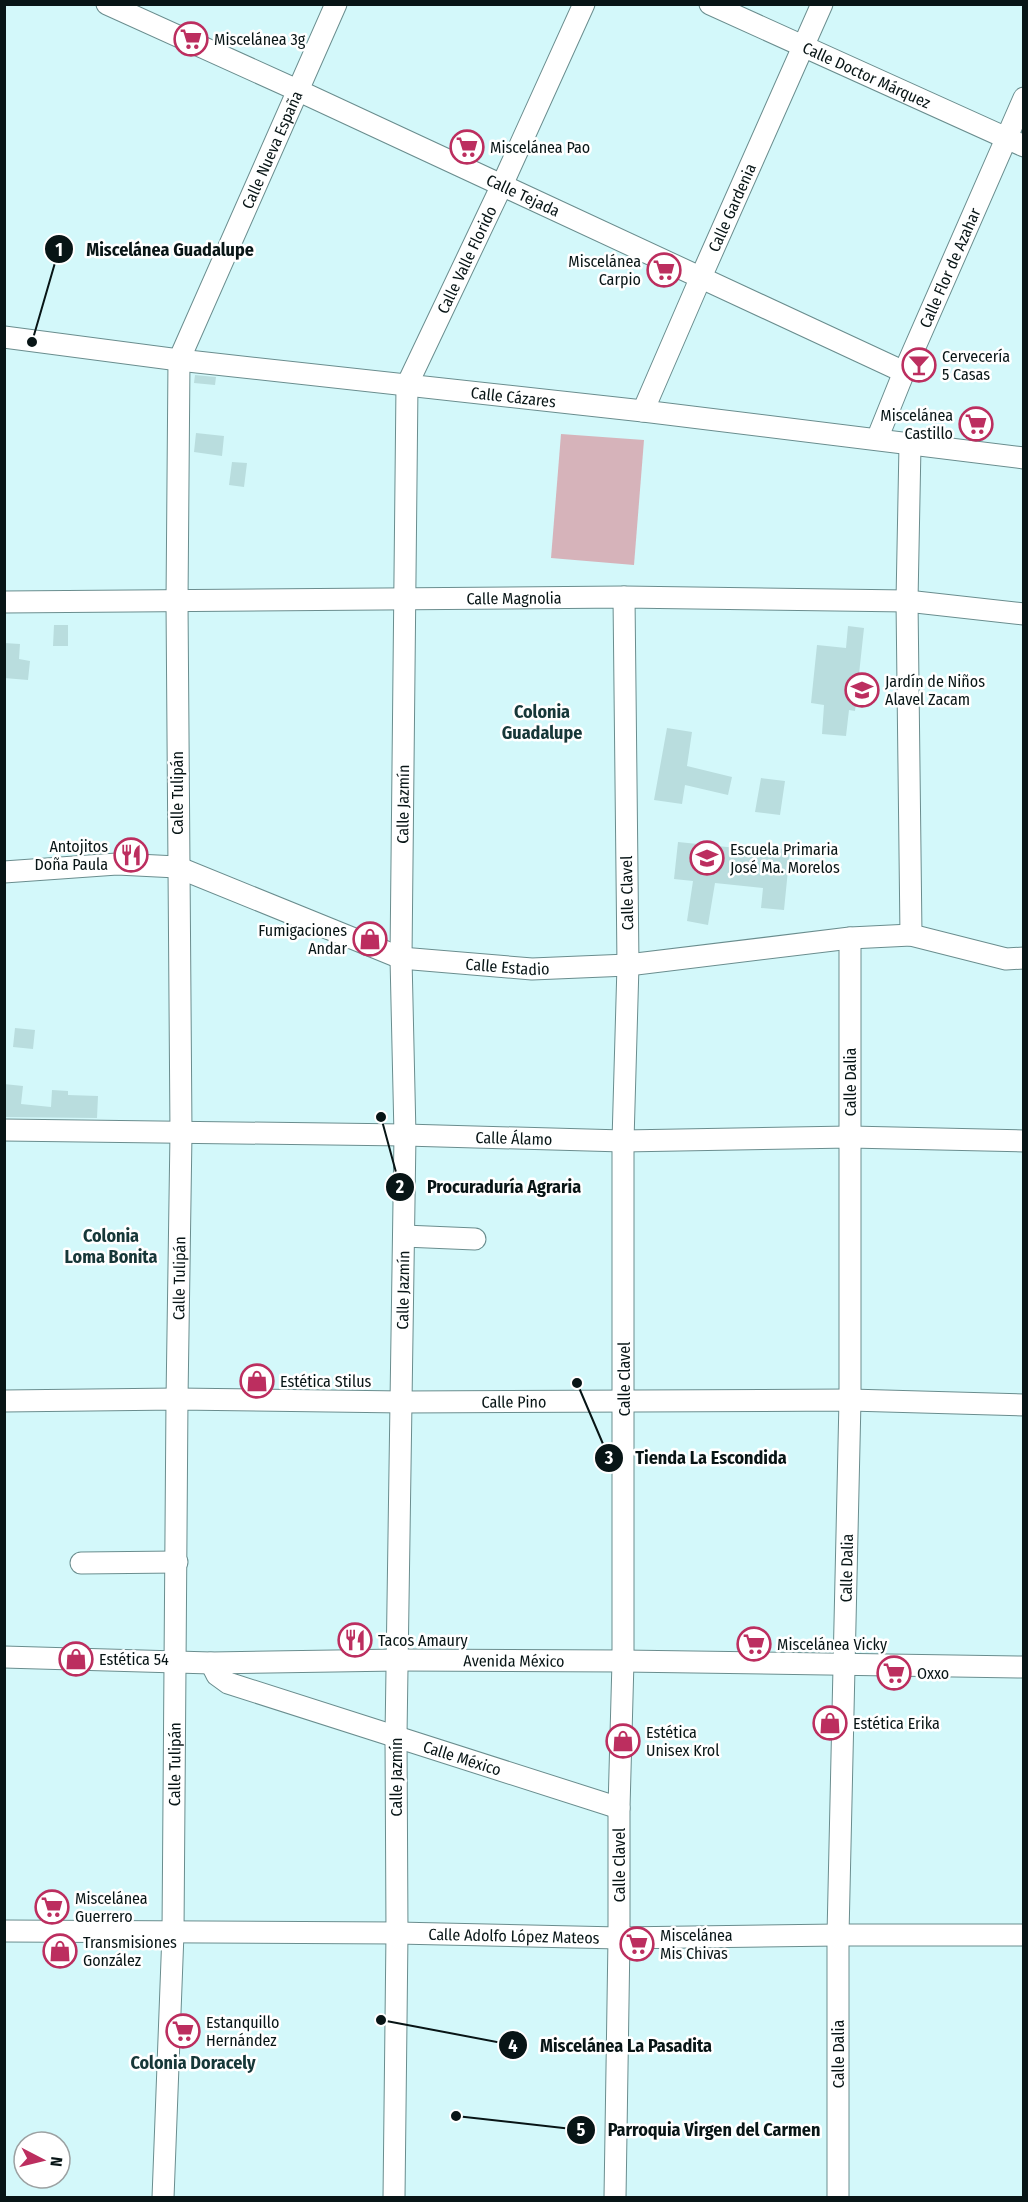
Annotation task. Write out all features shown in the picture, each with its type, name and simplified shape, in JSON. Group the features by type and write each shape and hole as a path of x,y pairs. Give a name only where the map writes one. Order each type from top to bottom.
{"street":[{"name":"Calle Tejada","path":"107,4 904,372"},
{"name":"Calle Nueva España","path":"179,360 336,4"},
{"name":"Calle Valle Florido","path":"406,385 502,185 584,4"},
{"name":"Calle Doctor Márquez","path":"710,4 1015,142"},
{"name":"Calle Gardenia","path":"644,411 822,4"},
{"name":"Calle Flor de Azahar","path":"877,439 904,372 1015,142 1023,98"},
{"name":"Calle Cázares","path":"4,337 179,360 644,411 877,439 910,446 1023,458"},
{"name":"Calle Tulipán","path":"163,2198 173,1933 181,1133 177,867 179,360"},
{"name":"Calle Jazmín","path":"394,2198 397,1933 396,1736 405,1135 401,958 406,385"},
{"path":"910,446 907,601 911,935"},
{"name":"Calle Magnolia","path":"4,602 624,597 907,601 1023,614"},
{"name":"Calle Clavel","path":"615,2198 623,1660 623,1141 628,965 624,597"},
{"name":"Calle Estadio","path":"4,872 117,864 177,867 401,958 532,969 628,965 850,938 911,935 1006,959 1023,958"},
{"name":"Calle Dalia","path":"838,2198 838,1935 842,1664 850,1400 850,938"},
{"name":"Calle Álamo","path":"4,1130 405,1135 623,1141 850,1137 1023,1141"},
{"path":"404,1236 475,1239"},
{"name":"Calle Pino","path":"4,1401 850,1400 1023,1405"},
{"path":"81,1563 177,1562"},
{"name":"Avenida México","path":"4,1657 211,1663 623,1660 1023,1667"},
{"name":"Calle México","path":"211,1663 217,1675 228,1683 619,1808"},
{"name":"Calle Adolfo López Mateos","path":"4,1931 397,1933 619,1938 1023,1935"}],"shaded area":[{"path":"561,434 644,440 634,565 551,558"}],"building":[{"path":"195,375 216,377 215,385 194,383"},
{"path":"196,433 224,436 222,456 194,452"},
{"path":"232,462 247,463 244,487 229,485"},
{"path":"54,625 68,625 68,646 53,646"},
{"path":"848,626 864,628 855,711 849,710 846,736 822,734 824,705 811,703 817,645 846,648"},
{"path":"4,643 20,644 19,659 30,661 28,680 4,678"},
{"path":"667,728 692,732 687,766 732,777 728,795 685,785 682,804 654,800"},
{"path":"761,778 785,781 780,815 755,812"},
{"path":"678,842 767,851 767,847 790,850 784,910 761,908 763,888 715,883 708,925 687,921 693,881 674,879"},
{"path":"15,1028 35,1030 33,1049 13,1047"},
{"path":"4,1084 23,1086 21,1104 51,1107 52,1090 68,1091 68,1095 98,1096 97,1118 4,1117"}],"place":[{"name":"Miscelánea 3g","path":"191,39"},
{"name":"Miscelánea Pao","path":"467,147"},
{"name":"Miscelánea Carpio","path":"664,270"},
{"name":"Miscelánea Guadalupe","path":"32,342"},
{"name":"Cervecería 5 Casas","path":"919,365"},
{"name":"Miscelánea Castillo","path":"976,424"},
{"name":"Jardín de Niños Alavel Zacam","path":"862,690"},
{"name":"Antojitos Doña Paula","path":"131,855"},
{"name":"Escuela Primaria José Ma. Morelos","path":"707,858"},
{"name":"Fumigaciones Andar","path":"370,939"},
{"name":"Procuraduría Agraria","path":"381,1117"},
{"name":"Estética Stilus","path":"257,1381"},
{"name":"Tienda La Escondida","path":"577,1383"},
{"name":"Tacos Amaury","path":"355,1640"},
{"name":"Miscelánea Vicky","path":"754,1644"},
{"name":"Estética 54","path":"76,1659"},
{"name":"Oxxo","path":"894,1673"},
{"name":"Estética Erika","path":"830,1723"},
{"name":"Estética Unisex Krol","path":"623,1741"},
{"name":"Miscelánea Guerrero","path":"52,1907"},
{"name":"Miscelánea Mis Chivas","path":"637,1944"},
{"name":"Transmisiones González","path":"60,1951"},
{"name":"Miscelánea La Pasadita","path":"381,2020"},
{"name":"Estanquillo Hernández","path":"183,2031"},
{"name":"Parroquia Virgen del Carmen","path":"456,2116"}],"district":[{"name":"Colonia Guadalupe","path":"542,722"},
{"name":"Colonia Loma Bonita","path":"111,1246"},
{"name":"Colonia Doracely","path":"193,2063"}]}
